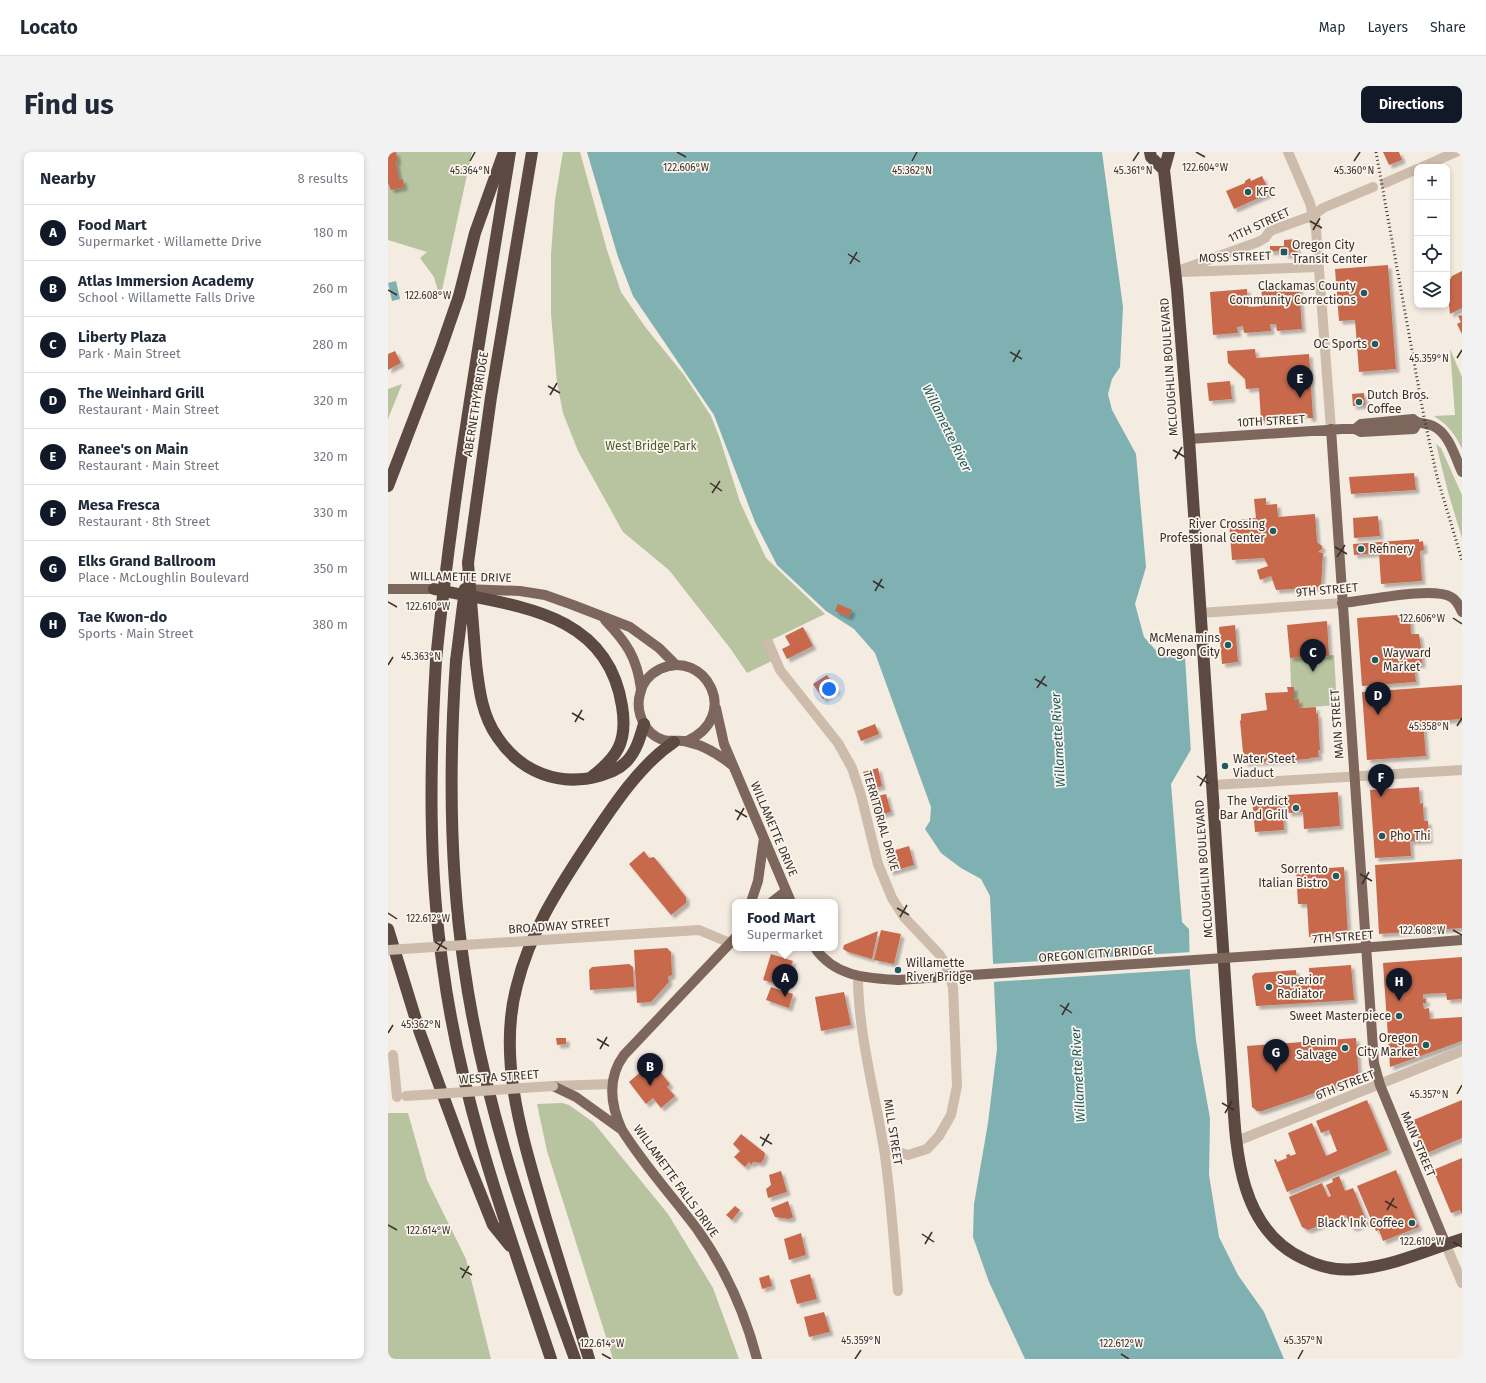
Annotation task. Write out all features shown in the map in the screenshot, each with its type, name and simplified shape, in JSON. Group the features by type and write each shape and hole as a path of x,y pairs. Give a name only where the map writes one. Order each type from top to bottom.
{"highway":[{"path":"388,486 442,348 459,296 475,232 504,152"},
{"name":"ABERNETHY BRIDGE","path":"510,152 454,500 445,569 436,660 431,763 431,831 433,879 443,968 456,1038 474,1117 495,1191 551,1359"},
{"name":"ABERNETHY BRIDGE","path":"532,152 491,397 456,661 452,747 451,820 456,907 465,974 483,1067 506,1158 533,1245 574,1359"},
{"path":"1150,152 1151,157 1164,170"},
{"name":"MCLOUGHLIN BOULEVARD","path":"1169,152 1164,170 1175,272 1189,438 1237,1141 1242,1175 1254,1210 1260,1221 1277,1241 1297,1256 1332,1268 1356,1269 1388,1263 1462,1240"},
{"path":"468,563 480,694 488,719 498,738 511,754 524,766 550,777 567,780 590,778 615,771 626,762 639,742 644,724"},
{"path":"434,589 546,614 573,628 584,636 600,652 611,669 619,688 624,720 624,737 619,750 608,765 590,778"},
{"path":"589,1359 539,1193 518,1115 511,1070 512,1013 516,986 538,924 603,822 650,761 674,742"},
{"path":"388,930 420,1033 465,1155 493,1225 514,1250"}],"main road":[{"name":"10TH STREET","path":"1189,438 1331,429 1354,429 1361,432 1414,429 1421,424 1432,426 1443,434 1462,472"},
{"name":"MAIN STREET","path":"1331,429 1374,1063 1380,1085 1446,1245"},
{"name":"WILLAMETTE DRIVE","path":"388,589 490,588 531,592 563,601 630,627 659,648 676,665"},
{"name":"9TH STREET","path":"1342,603 1372,598 1433,593 1447,595 1456,600 1462,612"},
{"name":"WILLAMETTE DRIVE","path":"602,617 628,646 639,672 641,689"},
{"path":"676,665 688,667 704,677 713,692 715,704 713,717 707,727 698,736 687,741 674,742 657,737 644,724 639,713 638,701 641,689 647,679 655,672 665,667 676,665"},
{"name":"WILLAMETTE DRIVE","path":"715,704 724,744 790,899"},
{"path":"687,741 711,750 733,766"},
{"path":"752,899 758,881 764,838"},
{"path":"776,899 786,891"},
{"name":"7TH STREET","path":"1297,953 1366,949 1462,940"},
{"name":"WILLAMETTE FALLS DRIVE","path":"732,941 624,1055 616,1068 612,1084 614,1106 622,1130 697,1230 718,1263 739,1304 756,1359"},
{"path":"818,951 835,967 858,977"},
{"name":"OREGON CITY BRIDGE","path":"858,977 898,980 1297,953"},
{"path":"553,1086 576,1097 622,1130"}],"street":[{"name":"MAIN STREET","path":"1288,152 1305,190 1314,215 1331,429"},
{"path":"1427,164 1442,155 1456,152"},
{"path":"1385,182 1414,170"},
{"name":"11TH STREET","path":"1175,272 1258,242 1265,238 1270,231 1314,215 1324,208 1373,187"},
{"name":"MOSS STREET","path":"1175,272 1319,267"},
{"name":"9TH STREET","path":"1200,616 1342,603"},
{"name":"TERRITORIAL DRIVE","path":"768,642 780,670 838,743 852,768 861,795 878,864 892,898 904,917 939,954 944,962 953,988 957,1086 951,1115 939,1136 927,1149 908,1155 884,1148"},
{"path":"1212,784 1462,770"},
{"name":"BROADWAY STREET","path":"388,950 699,930 732,941"},
{"name":"MILL STREET","path":"858,977 858,993 862,1022 884,1148 898,1291"},
{"name":"6TH STREET","path":"1237,1141 1462,1051"},
{"path":"393,1055 397,1097"},
{"name":"WEST A STREET","path":"397,1097 553,1086 612,1084"},
{"name":"MAIN STREET","path":"1446,1245 1462,1283"}],"green space":[{"path":"388,152 472,152 442,290 438,291 434,277 420,258 427,252 388,240"},
{"name":"West Bridge Park","path":"563,152 580,152 607,250 621,292 646,328 684,375 711,416 740,502 766,558 825,614 767,642 774,660 747,673 730,648 669,570 623,532 578,451 563,413 557,383 551,314 551,254 555,200"},
{"path":"1450,349 1462,377 1462,449 1451,430 1434,416 1455,415"},
{"path":"402,384 388,419 388,389"},
{"path":"1436,444 1441,448 1462,495 1462,538 1448,492"},
{"path":"1334,655 1337,705 1299,708 1298,699 1294,700 1294,687 1291,687 1290,658"},
{"path":"562,1103 569,1105 593,1122 668,1214 713,1288 739,1359 613,1359 547,1151 537,1104"},
{"path":"388,1113 408,1113 427,1180 466,1259 491,1359 388,1359"}],"water":[{"name":"Willamette River","path":"587,152 1102,152 1123,307 1120,367 1112,379 1108,394 1112,410 1136,454 1146,567 1135,604 1144,637 1160,655 1186,659 1193,746 1171,784 1182,922 1189,929 1190,975 1196,1041 1210,1118 1209,1175 1219,1237 1238,1275 1264,1312 1284,1359 1025,1359 989,1282 973,1237 974,1204 988,1123 997,1049 990,896 981,879 961,868 941,853 925,829 930,821 931,807 875,653 854,629 826,611 777,565 755,522 714,415 633,296 618,257"},
{"path":"396,281 400,299 392,301 388,283"}],"pier":[{"path":"1185,657 1188,659 1195,746 1191,753"},
{"path":"1192,952 1192,969 992,982 991,964"}],"building":[{"path":"388,152 396,152 399,180 403,179 404,187 391,190 388,183"},
{"path":"1383,152 1399,152 1402,160 1389,165"},
{"name":"KFC","path":"1262,176 1270,193 1234,209 1226,191 1245,183 1245,181 1250,178 1251,181"},
{"path":"1296,239 1297,255 1285,255 1284,250 1270,252 1270,246 1284,246 1284,240"},
{"path":"1266,250 1265,254 1248,259 1248,256"},
{"path":"1388,265 1396,369 1359,372 1355,320 1339,321 1335,269"},
{"path":"1462,271 1462,308 1450,314 1450,280 1452,276"},
{"path":"1299,285 1302,329 1277,331 1276,324 1270,324 1271,331 1244,333 1243,326 1237,327 1238,333 1213,335 1210,292 1247,289 1248,307 1263,306 1261,288"},
{"path":"1462,315 1462,334 1457,324 1461,322 1458,316"},
{"path":"1255,349 1256,358 1309,354 1313,418 1308,418 1308,414 1277,417 1277,420 1261,421 1259,388 1246,389 1245,379 1228,363 1227,351"},
{"path":"395,351 401,363 388,370 388,354"},
{"path":"1230,381 1232,399 1209,401 1207,383"},
{"name":"Dutch Bros. Coffee","path":"1364,393 1365,405 1353,406 1352,394"},
{"path":"1414,473 1416,490 1351,494 1349,477"},
{"name":"River Crossing Professional Center","path":"1266,498 1266,505 1277,504 1278,517 1315,514 1317,542 1322,546 1322,549 1318,552 1323,553 1321,587 1276,590 1271,576 1260,580 1257,570 1268,566 1264,558 1232,560 1229,521 1256,518 1254,499"},
{"path":"1378,516 1380,536 1354,538 1353,518"},
{"path":"1419,539 1419,542 1423,541 1424,550 1420,551 1422,581 1381,584 1379,553 1354,555 1353,544"},
{"path":"838,604 852,610 849,617 835,611"},
{"path":"1410,614 1411,634 1419,634 1421,647 1422,664 1414,665 1416,682 1362,686 1357,618"},
{"path":"1327,621 1329,656 1290,658 1287,625"},
{"name":"McMenamins Oregon City","path":"1235,625 1238,662 1222,664 1219,627"},
{"path":"803,627 813,646 787,659 782,649 790,645 785,636"},
{"path":"827,675 837,690 823,699 813,684"},
{"path":"1462,685 1462,719 1423,722 1426,756 1367,760 1362,692"},
{"path":"1287,687 1294,687 1294,700 1299,699 1299,708 1316,707 1316,714 1318,714 1319,757 1244,763 1240,721 1241,714 1267,710 1265,693 1288,692"},
{"path":"875,724 879,734 861,741 857,731"},
{"path":"878,768 882,786 868,790 863,772"},
{"path":"1419,787 1420,804 1423,803 1424,821 1428,821 1429,840 1410,841 1411,856 1375,858 1370,790"},
{"path":"1338,792 1340,826 1304,829 1303,812 1288,813 1287,795"},
{"path":"886,794 891,812 875,816 870,798"},
{"path":"1282,796 1284,830 1255,832 1252,798"},
{"path":"909,846 914,865 890,872 885,853"},
{"path":"644,851 649,858 654,857 686,897 686,903 671,915 629,864"},
{"path":"1462,859 1462,928 1379,934 1375,865"},
{"path":"1344,867 1348,935 1309,937 1307,904 1298,904 1296,870"},
{"path":"881,930 901,934 894,964 874,960"},
{"path":"878,931 872,959 848,952 843,949 844,945"},
{"path":"667,948 671,952 672,975 668,977 669,982 651,1002 637,1003 634,950"},
{"path":"771,954 793,961 784,986 763,980"},
{"path":"1462,957 1462,999 1447,1000 1446,993 1423,994 1423,999 1426,999 1426,1003 1423,1003 1424,1009 1429,1008 1430,1019 1462,1017 1462,1041 1390,1067 1383,963"},
{"path":"629,964 633,967 634,987 590,990 589,970 592,967"},
{"path":"1351,965 1354,1000 1256,1006 1252,976 1255,973 1296,970 1297,983 1310,982 1309,968"},
{"path":"771,987 793,994 789,1008 766,1000"},
{"path":"844,992 851,1025 821,1031 815,997"},
{"path":"556,1038 566,1038 566,1044 557,1045"},
{"path":"1356,1038 1359,1078 1341,1080 1341,1084 1262,1111 1257,1111 1252,1107 1247,1046"},
{"path":"652,1062 670,1084 667,1087 675,1096 661,1108 653,1098 646,1104 629,1082"},
{"path":"1367,1100 1388,1150 1287,1192 1274,1160 1276,1159 1277,1162 1287,1158 1286,1155 1290,1154 1290,1156 1296,1154 1288,1133 1312,1123 1326,1156 1337,1151 1329,1130 1321,1133 1316,1121"},
{"path":"1462,1100 1462,1138 1425,1154 1411,1121"},
{"path":"741,1134 765,1153 764,1159 761,1163 753,1162 751,1165 749,1162 745,1167 734,1157 740,1151 733,1144"},
{"path":"1462,1158 1462,1214 1460,1210 1451,1213 1433,1170"},
{"path":"1396,1170 1419,1227 1383,1241 1379,1230 1376,1231 1357,1186"},
{"path":"781,1171 787,1192 768,1198 766,1189 771,1185 769,1175"},
{"path":"1339,1176 1345,1191 1353,1188 1367,1222 1354,1228 1350,1226 1346,1215 1308,1230 1302,1227 1289,1197 1322,1183 1328,1197 1331,1196 1326,1185 1333,1182 1332,1179"},
{"path":"788,1201 793,1217 789,1219 775,1217 771,1208"},
{"path":"735,1206 740,1210 732,1220 726,1215"},
{"path":"801,1233 806,1255 789,1260 784,1239"},
{"path":"810,1274 817,1299 797,1304 790,1280"},
{"path":"769,1275 772,1286 762,1289 759,1278"},
{"path":"824,1312 830,1332 809,1337 804,1317"}],"railway":[{"path":"1376,152 1424,417 1437,477 1462,560"}],"place":[{"name":"KFC","path":"1248,192"},
{"name":"Oregon City Transit Center","path":"1284,252"},
{"name":"Clackamas County Community Corrections","path":"1364,293"},
{"name":"OC Sports","path":"1375,344"},
{"name":"Ranee's on Main","path":"1300,398"},
{"name":"Dutch Bros. Coffee","path":"1359,402"},
{"name":"River Crossing Professional Center","path":"1273,531"},
{"name":"Refinery","path":"1361,549"},
{"name":"McMenamins Oregon City","path":"1228,645"},
{"name":"Wayward Market","path":"1375,660"},
{"name":"Liberty Plaza","path":"1313,672"},
{"name":"The Weinhard Grill","path":"1378,715"},
{"name":"Water Steet Viaduct","path":"1225,766"},
{"name":"Mesa Fresca","path":"1381,797"},
{"name":"The Verdict Bar And Grill","path":"1296,808"},
{"name":"Pho Thi","path":"1382,836"},
{"name":"Sorrento Italian Bistro","path":"1336,876"},
{"name":"Willamette River Bridge","path":"898,970"},
{"name":"Superior Radiator","path":"1269,987"},
{"name":"Food Mart","path":"785,997"},
{"name":"Tae Kwon-do","path":"1399,1001"},
{"name":"Sweet Masterpiece","path":"1399,1016"},
{"name":"Oregon City Market","path":"1426,1045"},
{"name":"Denim Salvage","path":"1345,1048"},
{"name":"Elks Grand Ballroom","path":"1276,1072"},
{"name":"Atlas Immersion Academy","path":"650,1086"},
{"name":"Black Ink Coffee","path":"1412,1223"}]}
